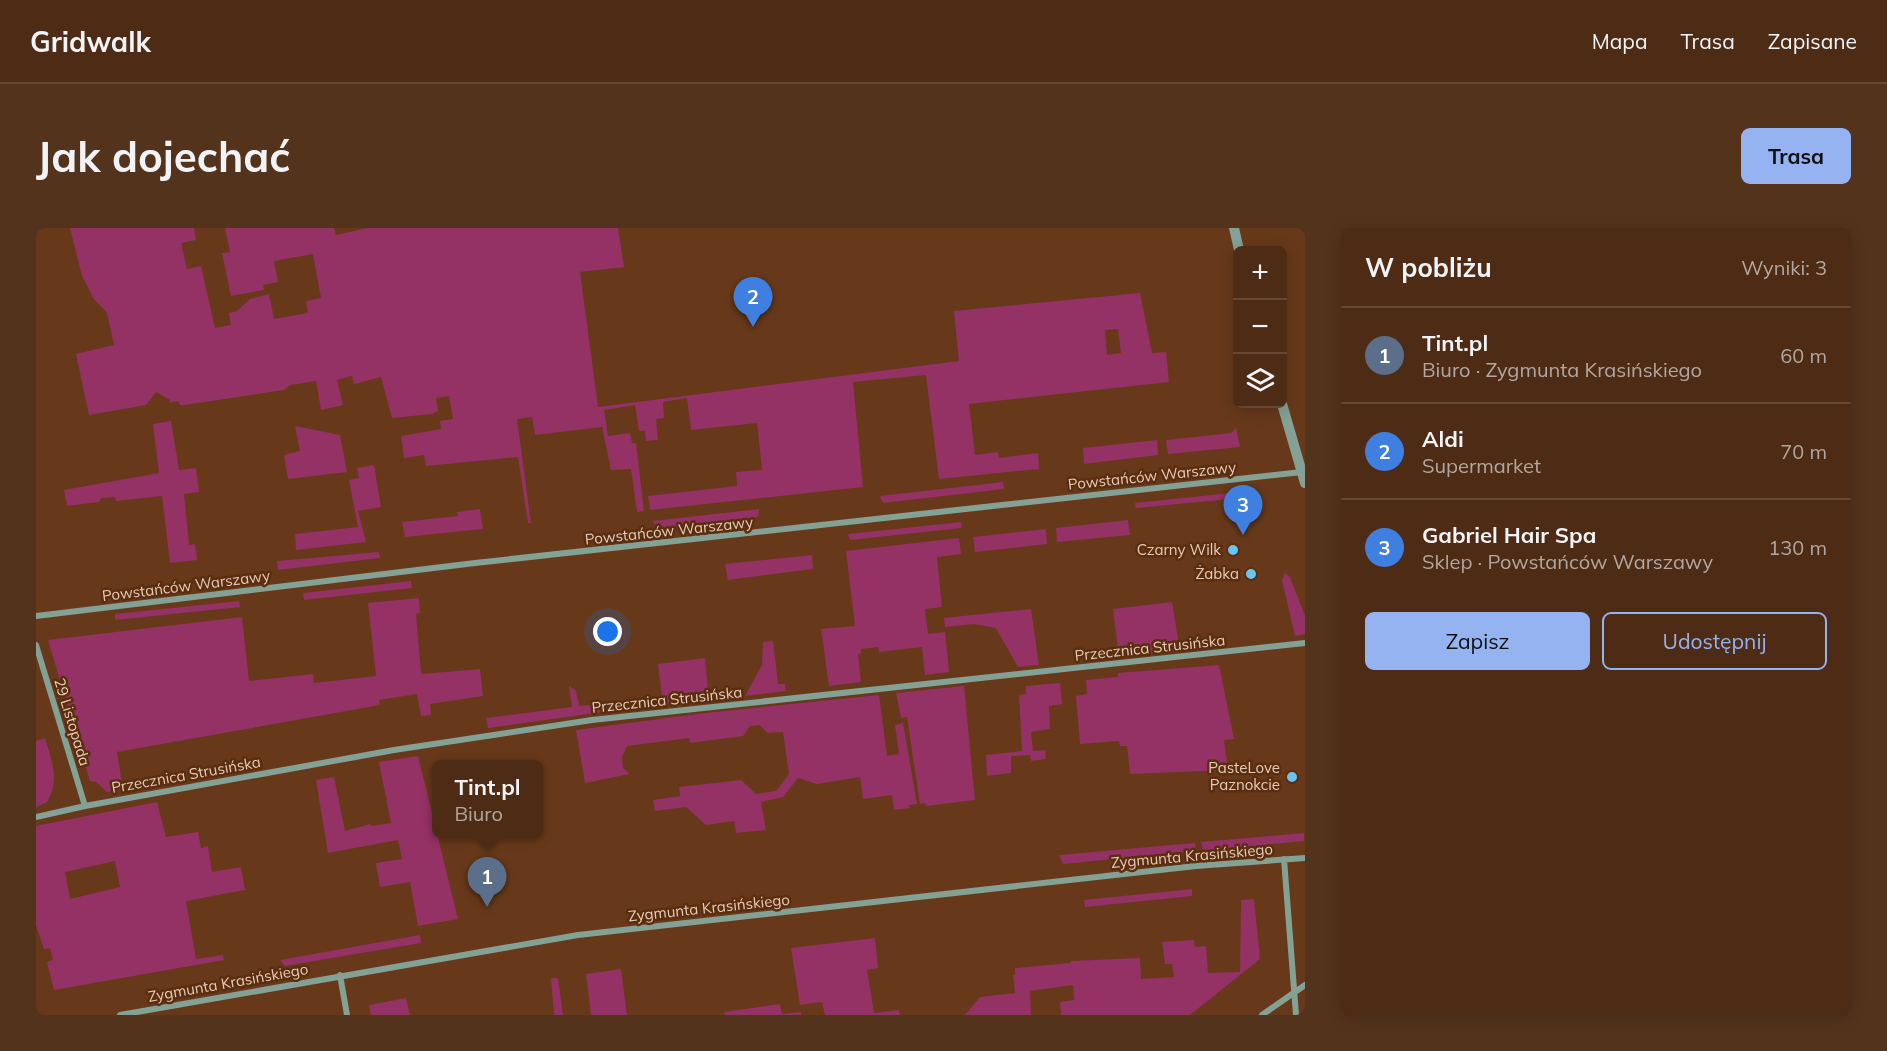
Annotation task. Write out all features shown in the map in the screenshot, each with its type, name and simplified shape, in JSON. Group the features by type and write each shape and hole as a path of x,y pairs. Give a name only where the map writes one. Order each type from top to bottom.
{"street":[{"path":"1234,228 1238,246"},
{"path":"1283,408 1305,483"},
{"name":"Powstańców Warszawy","path":"36,616 452,566 1303,472"},
{"name":"Przecznica Strusińska","path":"36,817 394,750 592,720 1305,643"},
{"name":"29 Listopada","path":"36,645 85,806"},
{"name":"Zygmunta Krasińskiego","path":"120,1015 578,935 1196,866 1305,858"},
{"path":"1284,859 1296,1015"},
{"path":"340,975 347,1015"},
{"path":"1262,1015 1305,985"}],"shaded area":[{"path":"70,228 194,228 196,240 181,243 187,269 201,266 215,328 231,325 229,313 237,311 250,299 269,294 274,319 308,313 306,301 321,298 313,254 274,261 278,282 263,285 264,290 231,296 222,253 230,252 225,228 334,228 336,235 368,228 618,228 624,267 580,272 598,407 959,361 954,311 1140,293 1152,353 1166,352 1169,382 969,404 975,455 998,452 999,458 1038,453 1039,469 939,479 926,375 853,382 863,487 650,510 648,496 737,486 736,472 762,470 757,423 691,430 687,398 663,402 664,418 656,419 658,440 646,441 645,431 639,431 635,405 604,410 608,436 630,433 632,443 636,443 644,511 637,512 631,469 611,470 602,427 535,435 532,417 517,419 531,523 528,523 518,457 426,466 424,455 404,458 401,436 441,429 440,421 453,419 449,396 436,398 438,411 432,414 392,418 381,377 354,384 352,376 337,380 343,405 321,410 316,381 290,385 284,390 185,405 180,405 178,401 169,403 170,400 156,392 146,405 89,415 76,354 114,345 107,313 94,299 82,276","holes":["1118,329 1121,353 1107,355 1105,330"]},
{"path":"171,421 179,470 196,468 199,492 184,494 189,545 195,544 197,560 170,563 162,496 116,501 115,497 101,498 99,502 67,506 64,490 159,473 153,424"},
{"path":"295,426 340,435 347,472 288,479 284,455 300,451"},
{"path":"1236,428 1240,447 1168,454 1166,440 1231,433"},
{"path":"1157,440 1158,455 1084,464 1083,448"},
{"path":"374,465 381,507 358,511 366,542 296,550 295,534 358,527 349,480 359,478 357,468"},
{"path":"1003,482 1004,489 883,503 880,496"},
{"path":"1250,491 1251,497 1136,508 1135,503"},
{"path":"480,509 483,529 405,537 402,522 458,516 457,512"},
{"path":"759,509 758,517 656,529 653,521"},
{"path":"1128,520 1130,535 1057,542 1056,528"},
{"path":"961,522 962,528 850,540 848,534"},
{"path":"1046,529 1047,544 975,552 973,537"},
{"path":"959,538 961,554 937,557 942,607 925,609 928,634 945,632 949,672 925,675 922,647 879,652 878,647 861,649 861,654 858,654 861,682 829,686 821,629 855,626 846,551"},
{"path":"379,552 380,558 278,570 277,561"},
{"path":"812,555 813,569 728,580 725,564"},
{"path":"1285,573 1290,577 1305,616 1305,634 1295,636 1282,580"},
{"path":"411,581 412,588 304,600 303,593"},
{"path":"419,598 420,613 416,614 421,674 480,669 483,696 430,704 431,715 421,716 417,694 379,700 380,705 117,752 122,783 171,774 172,781 107,792 96,782 90,781 48,640 242,617 249,681 313,674 314,683 376,676 368,603"},
{"path":"239,601 240,607 115,620 115,614"},
{"path":"1172,602 1180,651 1119,657 1113,609"},
{"path":"1031,609 1039,665 1018,667 996,628 974,624 945,627 944,618"},
{"path":"773,641 778,684 785,684 786,691 745,696 762,665 763,642"},
{"path":"705,658 709,700 663,705 658,664"},
{"path":"1219,665 1234,739 1224,740 1228,770 1130,774 1127,746 1120,746 1119,741 1080,744 1076,696 1087,694 1086,680 1118,677 1118,673"},
{"path":"1060,683 1062,704 1049,706 1050,729 1031,732 1033,751 1045,750 1046,759 1031,761 1030,755 1011,756 1011,773 987,776 986,755 1022,751 1019,695 1026,694 1026,686"},
{"path":"569,686 576,691 579,706 607,703 609,711 488,728 486,718 572,707"},
{"path":"964,686 975,800 926,806 925,803 920,804 907,717 901,718 896,693"},
{"path":"879,695 887,756 899,754 895,725 903,723 917,804 909,805 910,808 894,810 892,795 863,799 860,777 817,784 798,778 783,797 761,802 766,830 736,833 734,821 706,825 686,807 655,811 653,800 680,796 679,787 741,780 756,794 776,791 789,774 783,732 767,733 760,725 750,726 743,736 690,743 689,738 627,746 622,757 623,768 630,774 585,783 576,730 705,713"},
{"path":"45,738 54,770 53,786 47,802 36,807 36,741"},
{"path":"418,756 432,813 432,838 438,838 458,919 418,926 410,882 380,887 376,863 402,859 398,840 328,853 316,780 334,777 345,831 370,824 371,826 391,823 379,762"},
{"path":"157,802 166,837 198,832 201,848 208,846 212,872 241,867 245,890 186,901 196,959 223,955 224,960 54,990 47,962 53,960 50,948 44,949 36,925 36,826","holes":["115,861 120,887 70,899 65,872"]},
{"path":"1304,833 1304,841 1203,851 1201,842"},
{"path":"1195,843 1196,851 1063,864 1059,855"},
{"path":"1192,889 1192,896 1085,907 1084,900"},
{"path":"1254,899 1260,959 1190,1015 1061,1015 1060,1002 1074,1000 1073,985 1030,991 1031,1015 965,1015 980,997 1015,993 1013,975 1015,975 1015,968 1070,963 1071,961 1140,958 1141,979 1174,977 1172,964 1165,964 1162,942 1194,940 1195,947 1206,946 1208,973 1240,972 1241,900"},
{"path":"420,935 421,943 285,966 280,960"},
{"path":"875,938 878,968 867,970 874,1013 899,1010 900,1015 825,1015 822,1002 800,1005 791,948"},
{"path":"621,969 627,1015 591,1015 586,974"},
{"path":"551,978 558,978 563,1015 554,1015"},
{"path":"406,998 410,1015 371,1015 369,1005"},
{"path":"780,1004 782,1014 801,1012 801,1015 725,1015 724,1012"}],"place":[{"name":"Aldi","path":"753,327"},
{"name":"Gabriel Hair Spa","path":"1243,535"},
{"name":"Czarny Wilk","path":"1233,550"},
{"name":"Żabka","path":"1251,574"},
{"name":"PasteLove Paznokcie","path":"1292,777"},
{"name":"Tint.pl","path":"487,907"}]}
